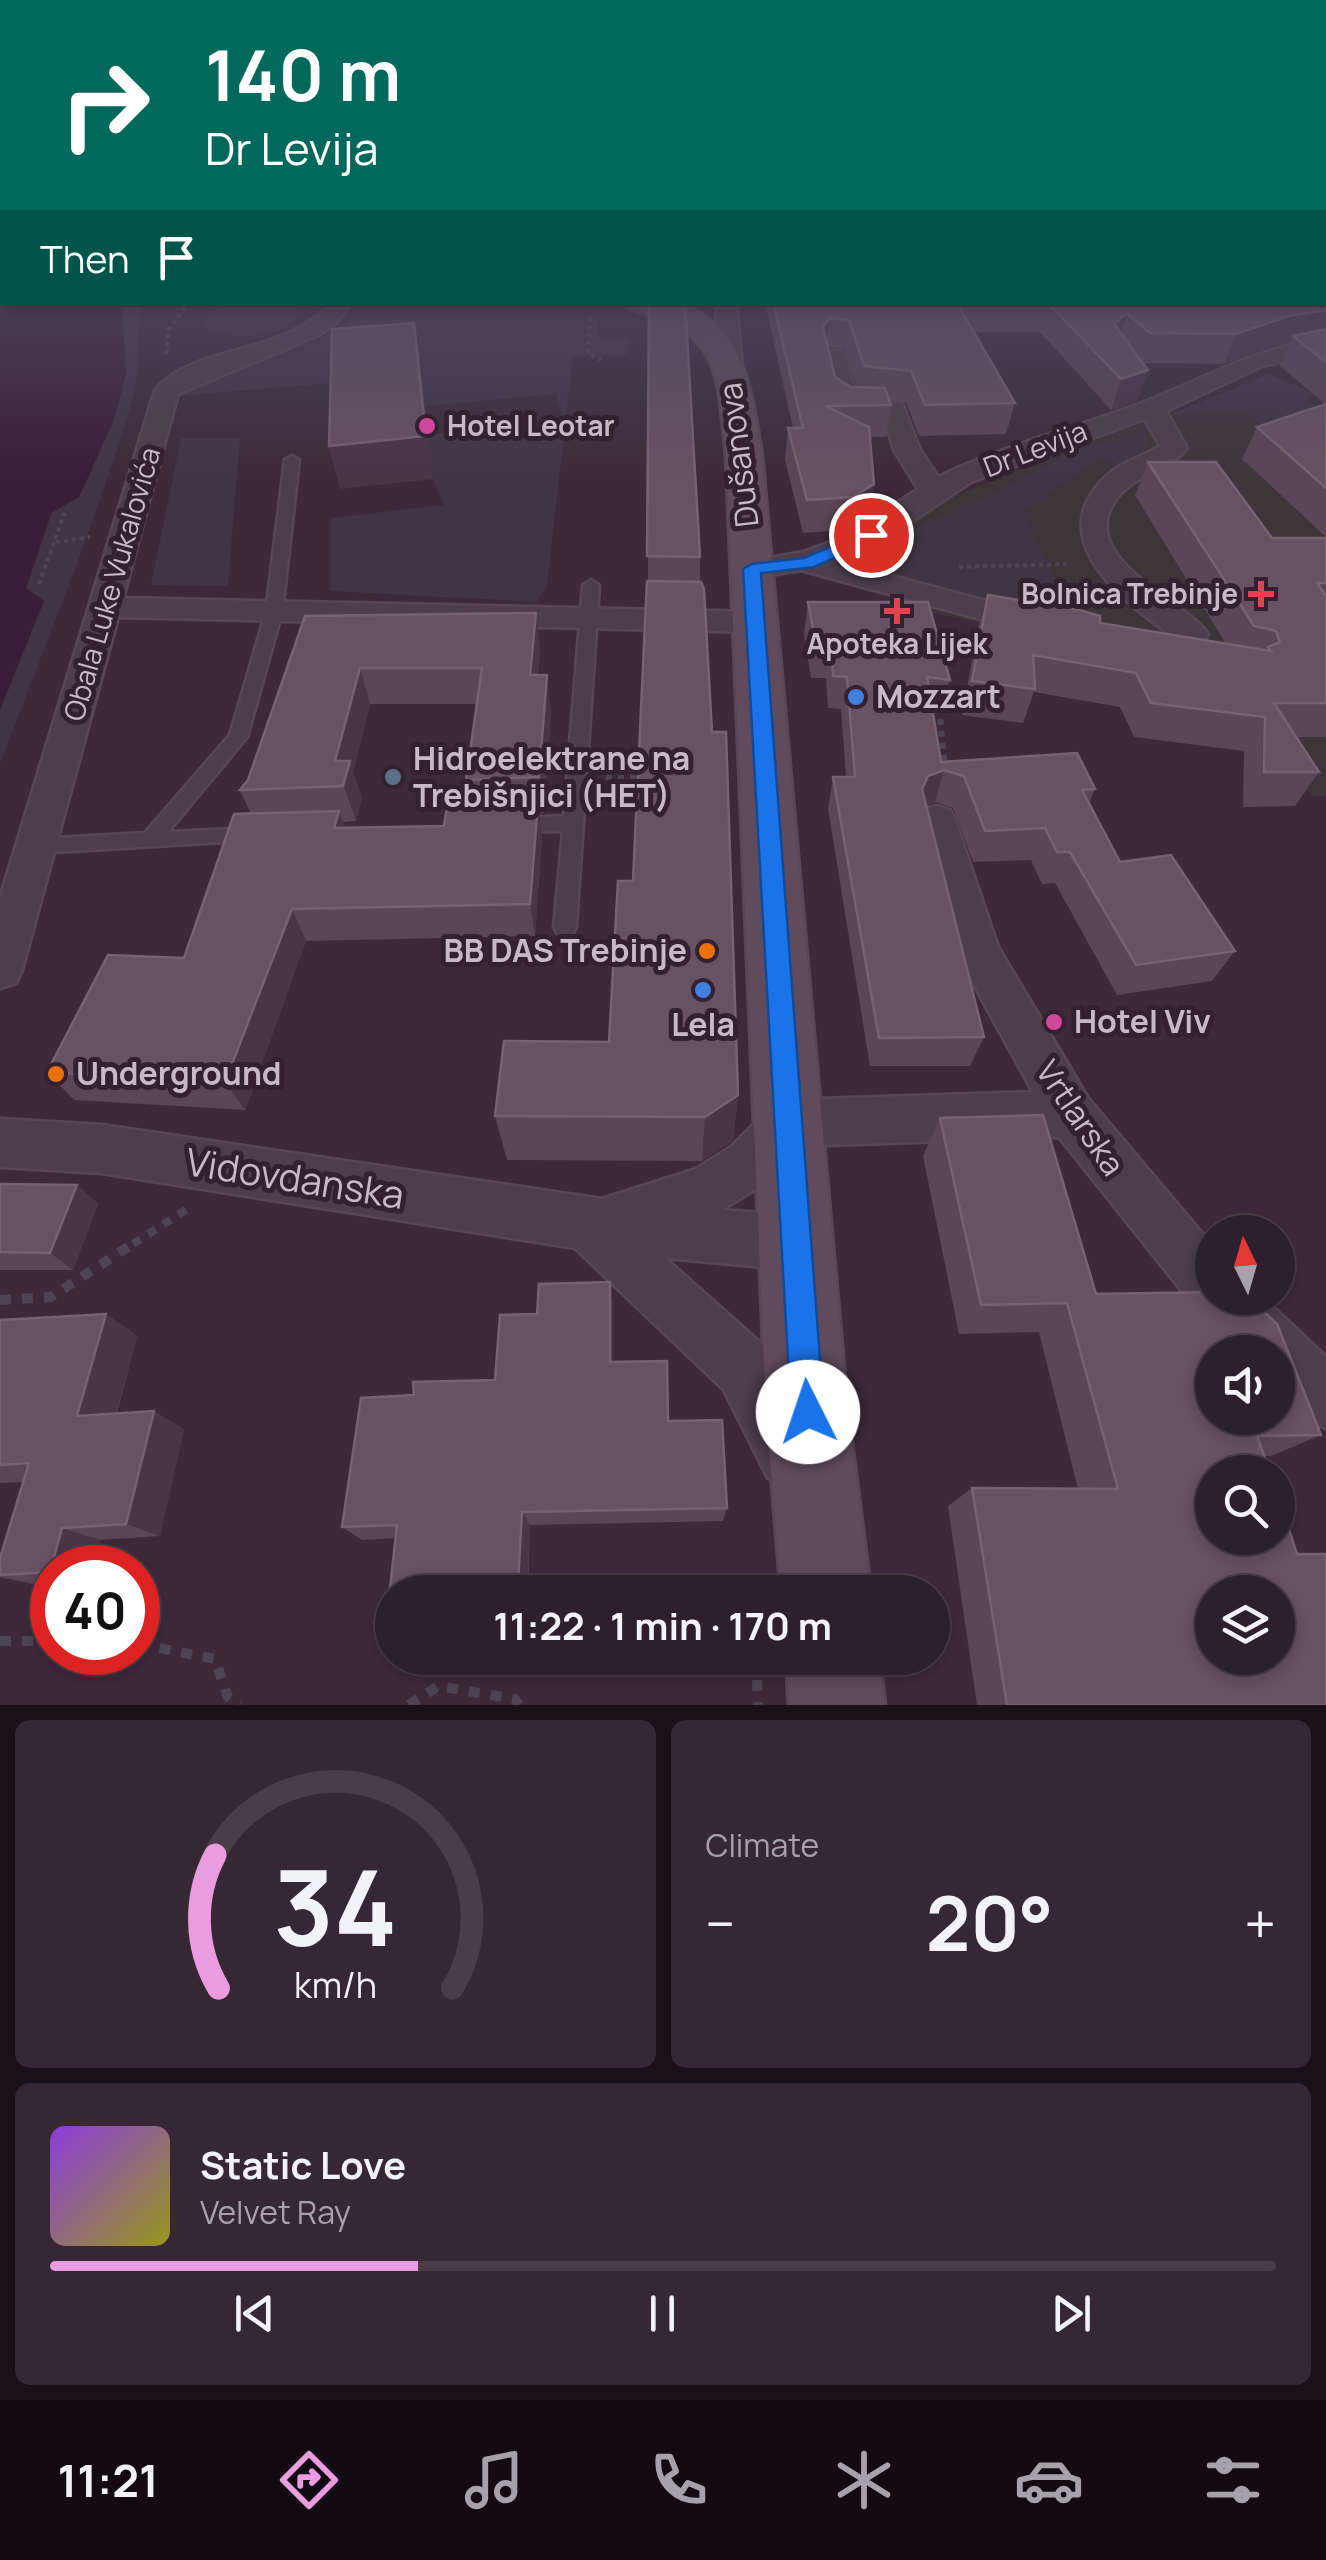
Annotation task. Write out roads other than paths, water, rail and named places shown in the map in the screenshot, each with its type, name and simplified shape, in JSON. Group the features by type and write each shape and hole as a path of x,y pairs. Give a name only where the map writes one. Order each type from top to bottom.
{"street":[{"name":"Obala Luke Vukalovića","path":"0,970 39,846 167,390 198,370 308,334 327,322"},
{"name":"Dušanova","path":"691,322 714,336 724,350 744,455 788,1123 824,1575"},
{"path":"727,322 731,378"},
{"name":"Dr Levija","path":"106,607 591,620 753,595 808,563 852,547 933,491 1012,454 1152,409 1259,355 1286,348 1326,346"},
{"path":"834,356 847,407 893,408 907,450 933,491"},
{"path":"1120,645 1190,657 1192,634 1127,588 1106,563 1094,527 1097,504 1121,477 1159,460 1174,448 1152,409"},
{"path":"808,563 1066,632"},
{"name":"Vrtlarska","path":"936,820 978,952 1071,1114 1195,1266"},
{"path":"788,1123 1071,1114"},
{"name":"Vidovdanska","path":"588,1224 688,1200 735,1179 788,1123"},
{"name":"Vidovdanska","path":"0,1143 102,1149 588,1224 797,1243"},
{"path":"588,1224 745,1369 818,1509"},
{"path":"1241,1315 1326,1398"},
{"path":"834,1675 837,1705"}],"lane":[{"path":"151,839 238,737 274,612 292,460"},
{"path":"565,927 591,585"},
{"path":"488,826 573,823"},
{"path":"39,846 276,834"}],"place":[{"name":"Hotel Leotar","path":"427,426"},
{"name":"Bolnica Trebinje","path":"1261,594"},
{"name":"Apoteka Lijek","path":"897,611"},
{"name":"Mozzart","path":"856,697"},
{"name":"Hidroelektrane na Trebišnjici (HET)","path":"393,777"},
{"name":"BB DAS Trebinje","path":"707,951"},
{"name":"Lela","path":"703,990"},
{"name":"Hotel Viv","path":"1054,1022"},
{"name":"Underground","path":"56,1074"}]}
